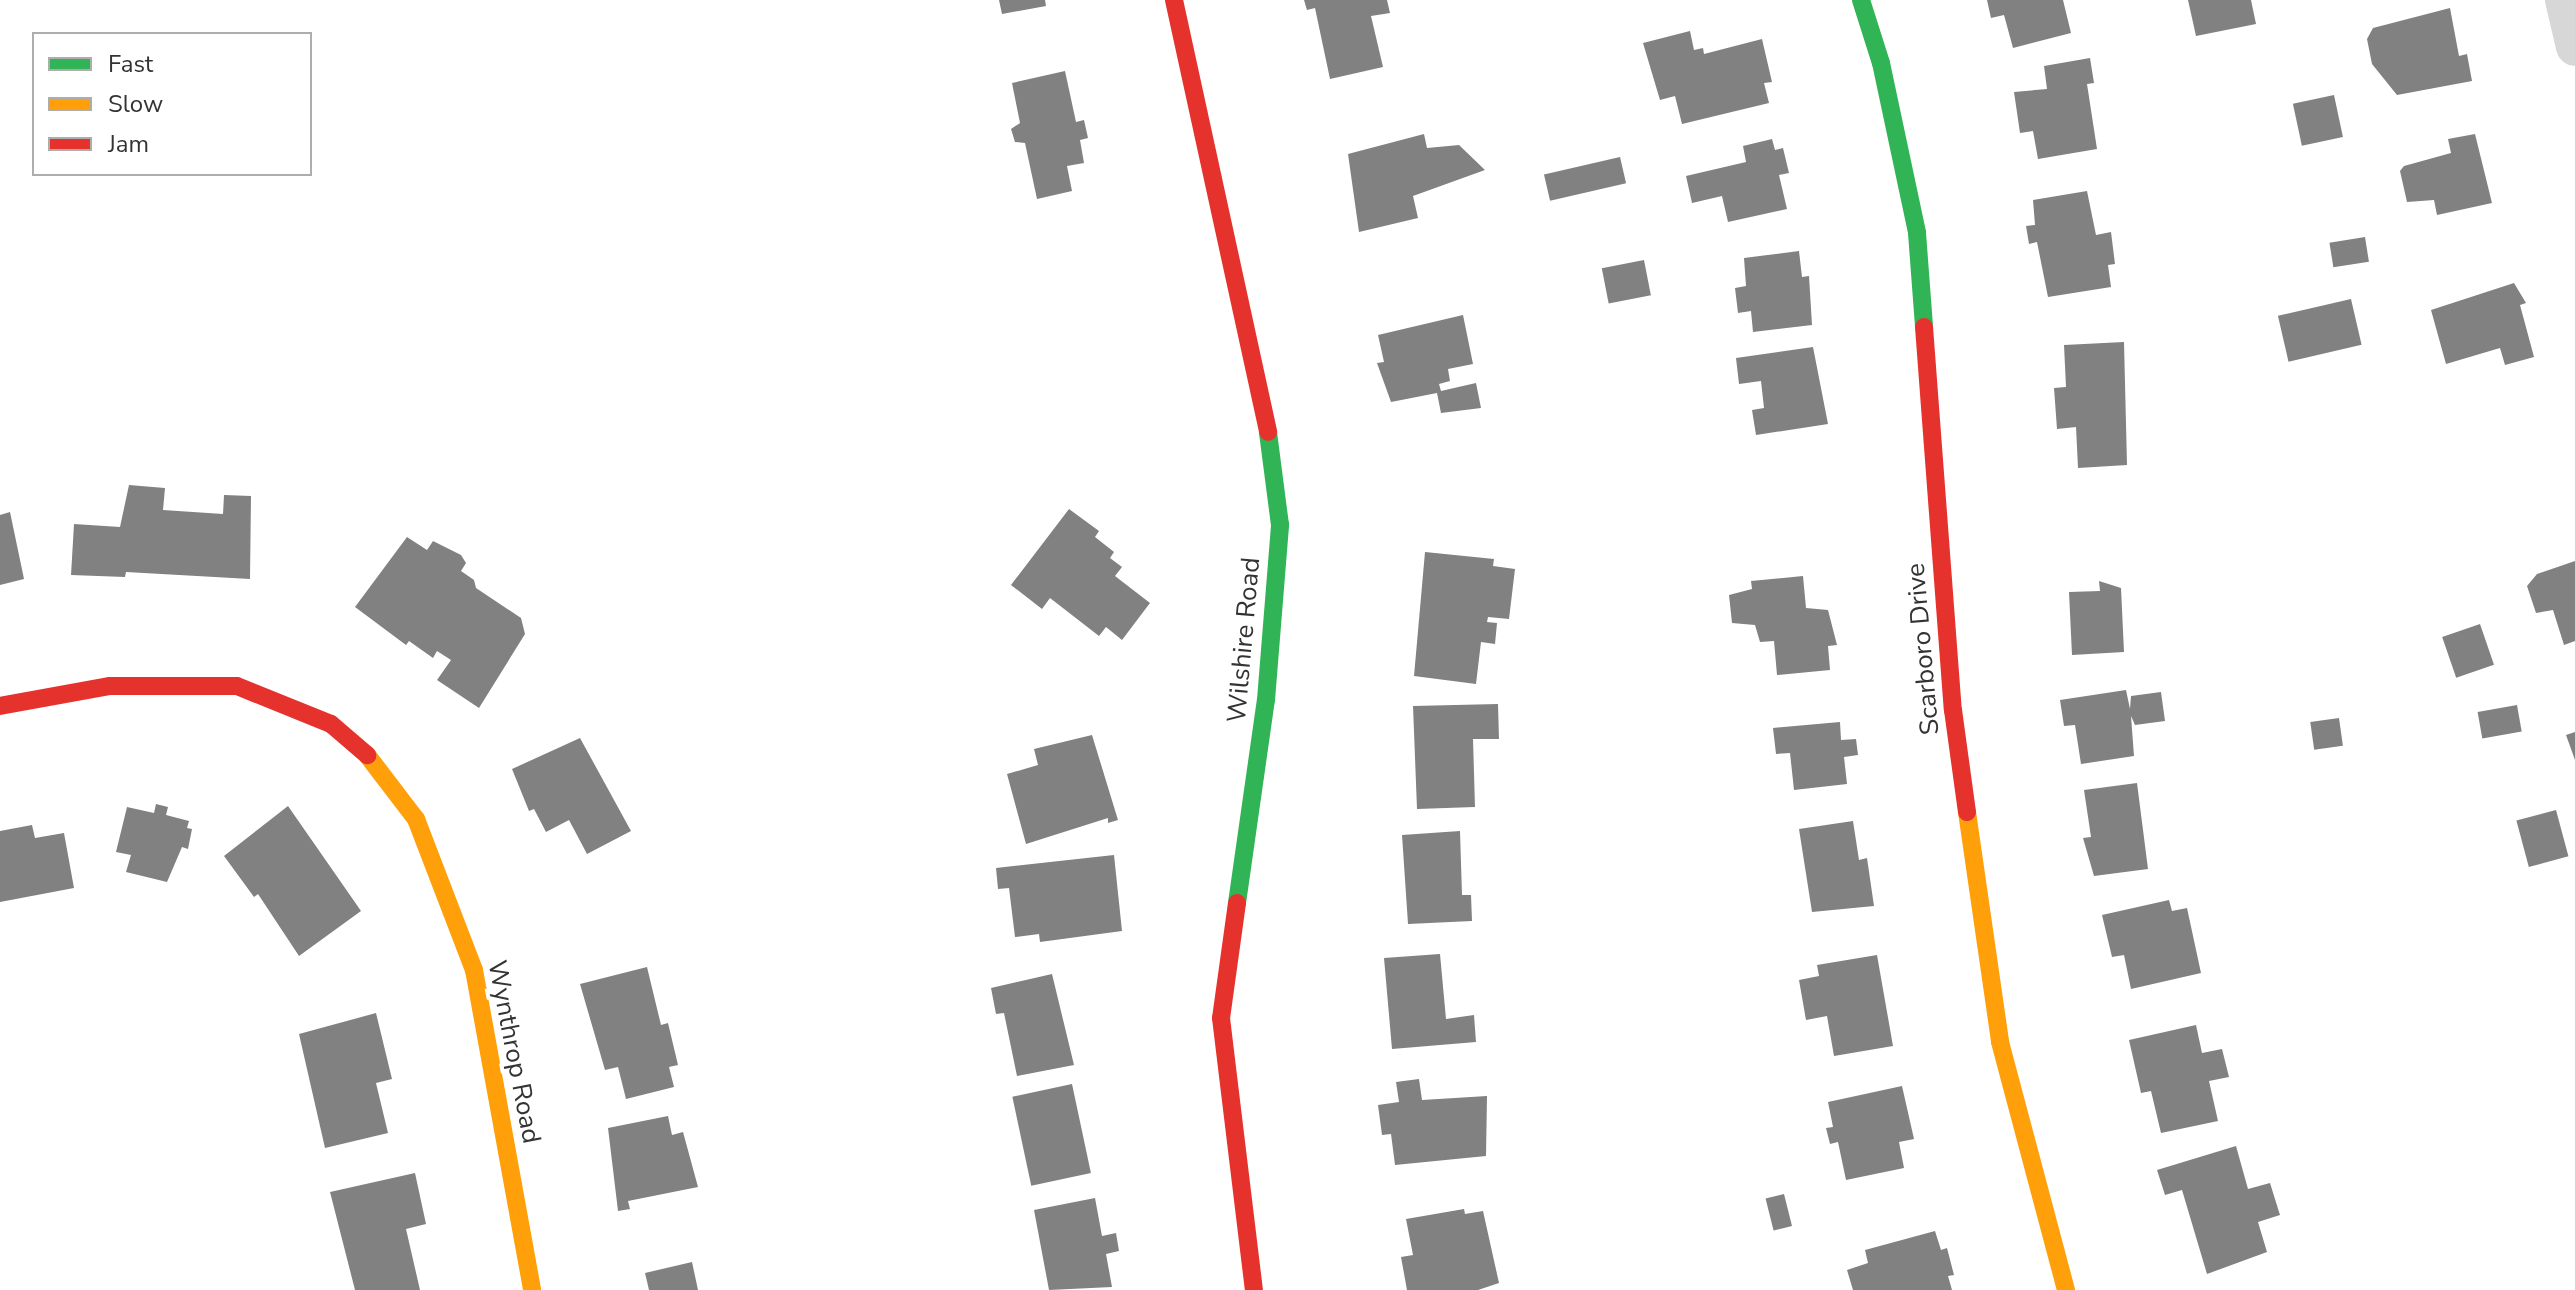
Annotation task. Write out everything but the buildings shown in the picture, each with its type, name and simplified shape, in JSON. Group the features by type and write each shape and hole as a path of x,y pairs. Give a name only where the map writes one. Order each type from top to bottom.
{"street":[{"name":"Wilshire Road","path":"1174,0 1273,453 1280,525 1266,700 1221,1018 1254,1290"},
{"name":"Scarboro Drive","path":"1861,0 1881,63 1917,233 1953,710 2000,1042 2066,1290"},
{"path":"2564,0 2575,47"},
{"name":"Wynthrop Road","path":"0,706 110,686 237,686 331,724 375,761 416,819 474,970 532,1290"}],"traffic: fast":[{"path":"1861,0 1881,63 1917,233 1924,327"},
{"path":"1237,903 1266,700 1280,525 1268,432"}],"traffic: slow":[{"path":"367,755 416,819 474,970 532,1290"},
{"path":"1967,812 2000,1042 2066,1290"}],"traffic: jam":[{"path":"1174,0 1268,432"},
{"path":"1924,327 1953,710 1967,812"},
{"path":"0,706 110,686 237,686 331,724 367,755"},
{"path":"1237,903 1221,1018 1254,1290"}]}
